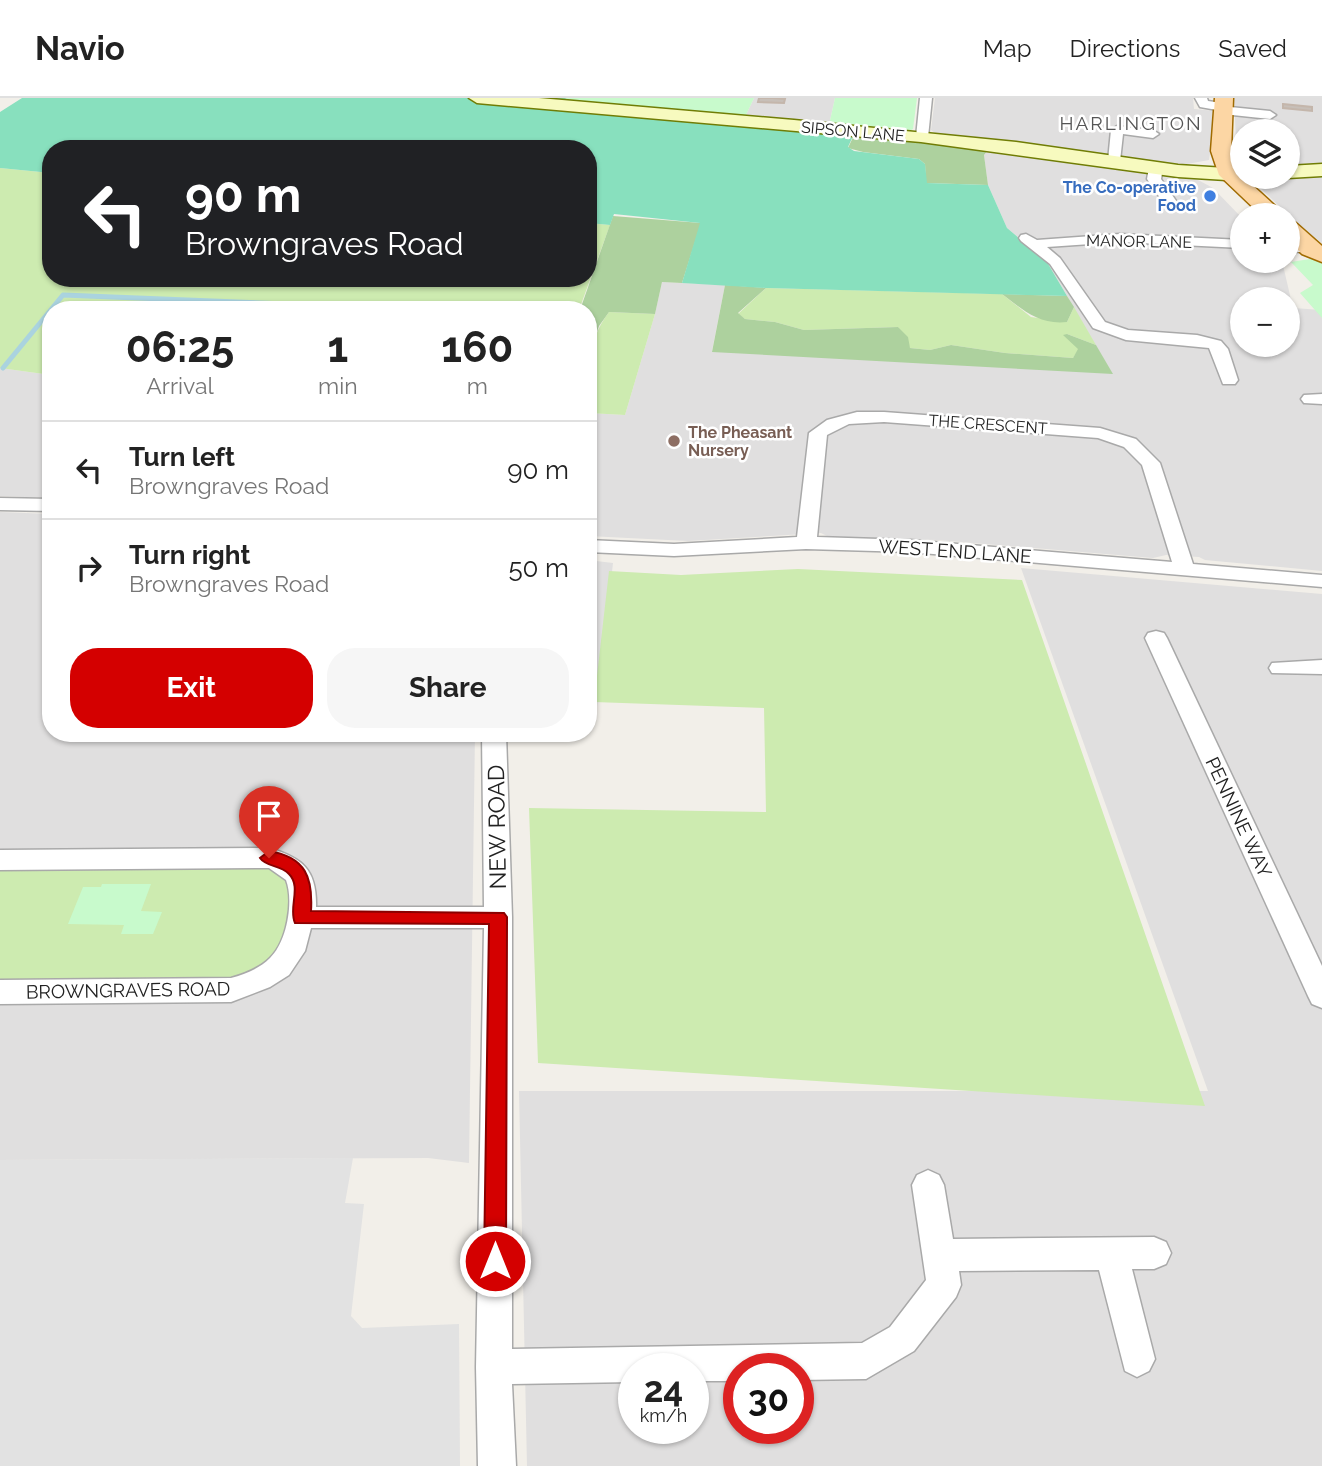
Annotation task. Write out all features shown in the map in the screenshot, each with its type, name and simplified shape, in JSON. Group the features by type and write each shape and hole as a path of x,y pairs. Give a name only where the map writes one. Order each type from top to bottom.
{"main road":[{"path":"1224,105 1221,151 1230,165"},
{"path":"1249,189 1263,203"}],"street":[{"name":"SIPSON LANE","path":"477,98 922,137 1114,161 1156,169 1230,175"},
{"path":"922,137 926,98"},
{"path":"1201,98 1204,104 1224,105 1270,115"},
{"path":"1114,161 1117,130 1153,134"},
{"path":"1156,169 1154,178 1172,205"},
{"path":"1300,171 1322,170"},
{"name":"MANOR LANE","path":"1229,380 1220,349 1221,339 1126,335 1099,325 1055,261 1030,241 1120,238 1230,243"},
{"name":"THE CRESCENT","path":"806,543 818,433 836,421 884,417 1081,431 1116,437 1146,455 1151,463 1185,570"},
{"path":"1,505 42,505"},
{"name":"WEST END LANE","path":"597,546 674,550 806,543 910,546 1322,581"},
{"name":"PENNINE WAY","path":"1156,638 1321,993"},
{"path":"1280,668 1322,667"},
{"name":"NEW ROAD","path":"494,742 498,917 494,1367 497,1466"},
{"name":"BROWNGRAVES ROAD","path":"0,860 278,859 295,868 303,888 302,918 291,953 279,967 265,977 231,990 0,992"},
{"path":"302,918 498,917"},
{"path":"494,1367 866,1360 902,1339 944,1285 928,1185"},
{"path":"939,1255 1154,1253"},
{"path":"1112,1254 1137,1359"}],"shaded area":[{"path":"754,98 835,98 829,125 745,117"},
{"path":"935,98 1193,98 1194,109 1216,111 1209,160 1187,164 1189,167 938,135 931,130"},
{"path":"1234,98 1322,98 1322,165 1300,166 1300,119 1235,119"},
{"path":"991,146 1186,175 1213,188 1230,206 1230,239 1226,239 1230,246 1230,273 1285,273 1288,287 1230,287 1230,357 1300,357 1300,308 1322,310 1322,571 1205,560 1199,557 1166,555 1153,558 937,540 829,537 821,533 688,541 597,536 597,413 625,415 662,282 725,285 712,351 1112,373 1047,262 1007,228 988,185 984,155"},
{"path":"1322,174 1322,243 1300,226 1300,203 1276,203 1261,189 1300,189 1300,176"},
{"path":"63,295 212,301 58,301"},
{"path":"0,368 42,374 42,498 0,496"},
{"path":"0,512 42,514 42,742 475,742 469,1163 428,1158 0,1160"},
{"path":"597,561 613,563 597,706"},
{"path":"1021,568 1322,594 1322,1466 527,1466 519,1091 1208,1091"},
{"path":"353,1158 345,1203 364,1204 351,1316 362,1328 459,1324 460,1466 0,1466 0,1160"}],"green space":[{"path":"22,98 566,98 561,106 854,134 848,147 854,151 919,159 925,164 927,183 988,185 1007,228 1047,262 1067,296 766,288 682,283 700,223 614,214 610,225 597,224 597,140 42,140 42,172 0,168 0,112"},
{"path":"566,98 754,98 745,117 564,102"},
{"path":"835,98 917,98 913,129 907,132 829,125"},
{"path":"855,133 991,146 984,155 988,185 926,183 925,164 919,159 848,148"},
{"path":"0,168 42,172 42,287 587,287 582,301 42,301 42,374 0,368"},
{"path":"613,216 701,223 682,283 662,282 655,314 609,312 597,331 597,301 583,301 588,287 597,287 597,262"},
{"path":"597,224 610,225 597,261"},
{"path":"1316,258 1322,262 1322,318 1300,293 1313,285 1300,271 1300,261"},
{"path":"725,285 766,288 738,313 745,319 775,322 804,330 898,327 908,337 910,348 930,350 951,345 1005,353 1073,358 1078,349 1063,335 1067,334 1096,345 1113,374 712,352"},
{"path":"766,288 1002,294 1031,317 1067,322 1074,307 1096,345 1067,334 1079,349 1073,358 1005,353 951,345 930,350 910,348 898,327 804,330 775,322 745,319 738,314"},
{"path":"1002,294 1067,296 1074,307 1067,322 1048,321 1032,315"},
{"path":"609,312 655,314 625,415 597,413 597,334"},
{"path":"798,569 1022,580 1205,1106 538,1063 529,808 766,812 764,708 597,702 597,676 609,571 681,575"},
{"path":"0,868 278,869 284,873 293,893 281,947 263,967 233,980 0,984"},
{"path":"102,884 151,884 141,911 162,912 153,934 121,934 124,925 68,924 83,887 101,887"}],"building":[{"path":"759,98 785,99 784,103 758,102"},
{"path":"1283,104 1312,107 1312,111 1283,108"}],"waterway":[{"path":"58,301 63,295 212,301"},
{"path":"3,368 42,321"}],"place":[{"name":"The Co-operative Food","path":"1210,196"},
{"name":"The Pheasant Nursery","path":"674,441"}],"district":[{"name":"HARLINGTON","path":"1131,123"}],"route":[{"path":"269,858 278,859 295,868 303,888 302,918 498,917 495,1261"}]}
